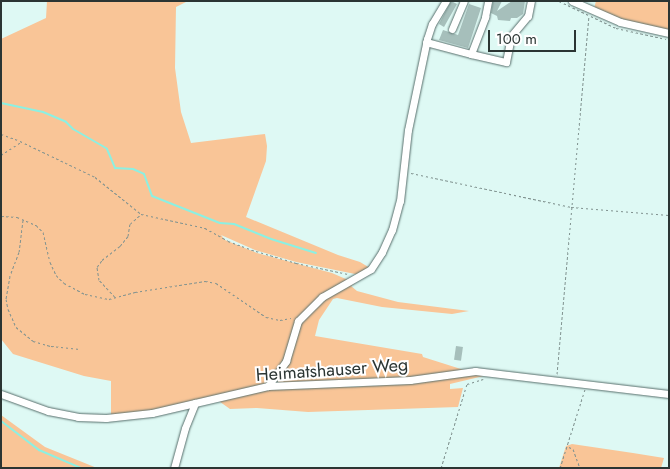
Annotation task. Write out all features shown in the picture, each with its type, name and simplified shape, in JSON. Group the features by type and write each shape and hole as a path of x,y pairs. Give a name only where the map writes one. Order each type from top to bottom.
{"street":[{"path":"268,386 286,361 298,321 322,297 371,268 392,230 400,200 414,95 432,24 446,1"},
{"path":"452,29 464,1"},
{"path":"471,54 485,17 488,1"},
{"path":"427,41 506,62 511,36 528,16 530,1"},
{"path":"572,1 591,11 636,27 669,33"},
{"name":"Heimatshauser Weg","path":"1,394 34,407 78,417 120,418 152,413 268,386 391,382 475,371 669,394"},
{"path":"174,468 185,428 196,402"}],"path":[{"path":"556,380 591,11"},
{"path":"1,134 20,141 95,177 141,214 205,228 228,241 288,261 360,276"},
{"path":"1,155 20,141"},
{"path":"404,172 571,207 669,214"},
{"path":"116,298 99,280 97,267 102,260 120,246 128,236 130,224 141,214"},
{"path":"1,216 23,219 36,225 44,232 50,262 56,274 64,283 85,294 109,299 135,292 205,281 216,283 266,317 280,320 295,318 298,321"},
{"path":"23,219 19,252 10,276 6,299 8,309 16,327 33,341 51,346 80,349"},
{"path":"441,468 467,384 487,378"},
{"path":"560,468 588,384"},
{"path":"568,446 573,449 580,468"}],"shaded area":[{"path":"47,1 188,1 176,7 175,68 181,112 191,143 265,134 267,146 266,161 246,217 338,255 360,262 370,268 360,275 296,262 255,250 221,235 225,240 257,253 332,273 355,283 351,286 357,291 398,302 469,311 452,314 382,307 337,298 333,299 319,320 315,336 422,354 423,357 464,370 408,379 279,384 276,379 287,354 271,379 263,385 153,411 111,415 111,381 84,376 13,354 1,339 1,39 46,18"},
{"path":"596,1 669,1 669,30 636,24 594,9"},
{"path":"461,374 492,374 450,384 450,389 463,388 458,407 308,412 257,408 230,409 216,399 287,387 352,387 411,383"},
{"path":"1,415 45,447 97,468 1,468"},
{"path":"572,444 664,458 661,468 559,468 566,446"}],"building":[{"path":"451,1 457,4 444,27 439,24"},
{"path":"493,1 502,1 497,11 512,1 525,1 523,14 517,18 511,18 510,21 498,20 497,16 491,13"},
{"path":"469,4 481,8 468,48 439,40 443,30 458,35"},
{"path":"456,346 463,347 461,361 454,360"}],"waterway":[{"path":"1,103 43,112 66,122 73,129 107,149 115,168 133,169 144,174 152,196 220,223 234,224 271,239 316,253"},
{"path":"1,421 39,450 81,468"}]}
